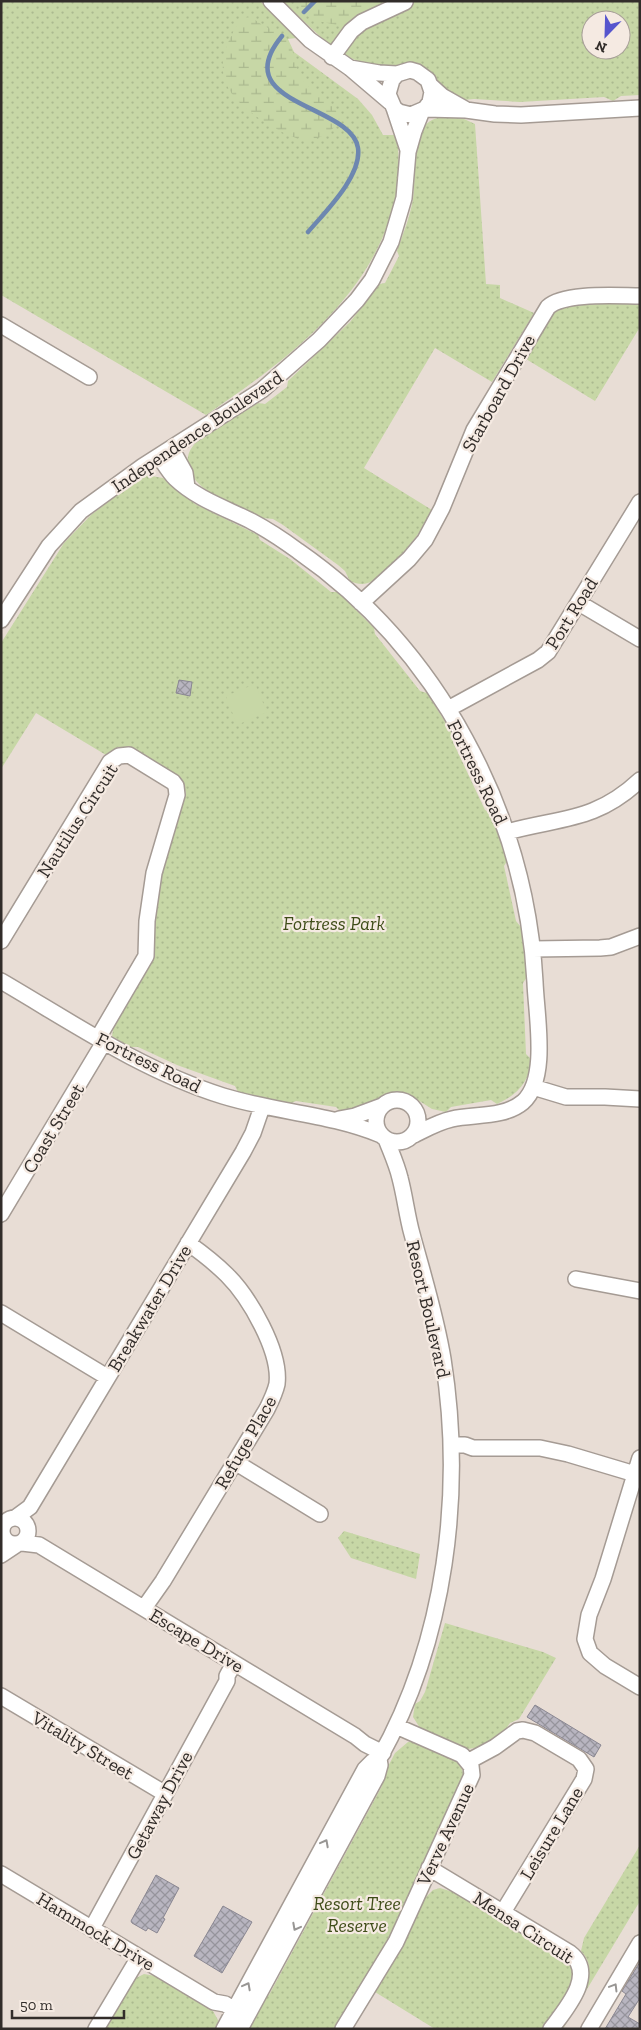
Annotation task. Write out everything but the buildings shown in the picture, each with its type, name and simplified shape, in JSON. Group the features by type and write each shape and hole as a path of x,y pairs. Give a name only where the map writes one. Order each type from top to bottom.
{"street":[{"path":"332,57 351,31 362,22 405,2"},
{"path":"275,6 310,40 350,68 399,112 411,114 424,110 466,110 521,115 640,108"},
{"path":"350,68 378,73 397,74 410,70 417,72 428,80 431,86 442,96 466,110"},
{"path":"392,105 388,87 397,74"},
{"path":"424,110 431,97 431,86"},
{"name":"Independence Boulevard","path":"392,105 408,152"},
{"name":"Independence Boulevard","path":"1,620 48,546 81,511 165,452 275,380 319,340 357,300 372,280 391,242 404,198 408,152 414,131 424,110"},
{"name":"Starboard Drive","path":"361,603 409,559 426,540 442,508 474,430 548,307 557,301 573,298 640,296"},
{"path":"1,324 90,377"},
{"name":"Fortress Road","path":"165,452 185,473 187,486 208,501 251,521 293,547 319,566 361,603 414,662 448,709 482,772 507,832 521,884 533,949 539,1056 534,1087"},
{"name":"Port Road","path":"448,709 543,657 554,643 640,502"},
{"path":"579,603 640,639"},
{"name":"Nautilus Circuit","path":"1,941 110,762 119,756 129,756 173,782 178,795 154,873 147,921 146,956 101,1040"},
{"path":"507,832 591,813 617,799 640,780"},
{"path":"533,949 606,947 640,936"},
{"name":"Fortress Road","path":"1,981 148,1066 188,1083 262,1107 337,1120 383,1137"},
{"name":"Coast Street","path":"1,1214 101,1040"},
{"path":"452,1119 414,1108 404,1101 398,1100 392,1100 382,1106 376,1117 378,1130 383,1137 397,1143 452,1119 486,1115 514,1107 522,1102 534,1087 566,1097 640,1099"},
{"name":"Fortress Road","path":"337,1120 356,1116 382,1106"},
{"name":"Breakwater Drive","path":"24,1536 30,1507 250,1141 262,1107"},
{"path":"411,1137 419,1124 414,1108"},
{"name":"Resort Boulevard","path":"237,2020 361,1791 368,1765 382,1753 396,1726 421,1661 438,1593 448,1524 452,1449 447,1384 438,1334 409,1222 401,1179 383,1137"},
{"name":"Resort Boulevard","path":"401,1179 411,1137"},
{"name":"Refuge Place","path":"146,1610 150,1598 155,1595 271,1400 277,1382 276,1364 264,1333 239,1290 215,1264 188,1243"},
{"path":"576,1279 640,1291"},
{"path":"1,1313 107,1377"},
{"path":"452,1449 465,1445 473,1448 540,1448 568,1454 635,1474"},
{"path":"640,1458 603,1579 589,1614 580,1625 578,1643 587,1659 606,1666 640,1687"},
{"path":"235,1462 320,1514"},
{"name":"Breakwater Drive","path":"9,1518 30,1507"},
{"path":"1,1554 4,1523 9,1518 23,1520 24,1536"},
{"path":"2,1533 8,1543 24,1536"},
{"path":"1,1554 24,1536"},
{"name":"Escape Drive","path":"24,1536 355,1736 364,1736 382,1753"},
{"name":"Getaway Drive","path":"92,1928 164,1793 227,1681 227,1676 236,1664"},
{"name":"Vitality Street","path":"1,1696 164,1793"},
{"name":"Verve Avenue","path":"343,2029 396,1942 471,1781 472,1771 469,1762 456,1752 396,1726"},
{"name":"Leisure Lane","path":"469,1762 495,1748 517,1731 523,1730 535,1733 579,1759 586,1769 584,1779 503,1912"},
{"name":"Mensa Circuit","path":"429,1868 570,1953 580,1962 582,1975 579,1984 551,2029"},
{"name":"Hammock Drive","path":"1,1874 217,2003 222,2011 237,2020"},
{"path":"589,2029 640,1944"},
{"path":"96,2029 139,1957"}],"green space":[{"path":"1,1 260,1 296,38 288,39 294,52 358,99 372,115 383,135 397,135 399,175 389,219 374,255 353,287 328,317 300,345 269,370 206,415 1,295"},
{"path":"282,1 640,1 640,95 621,96 613,101 604,97 520,102 464,100 452,95 439,85 428,70 421,65 413,63 392,68 361,63 324,40"},
{"path":"296,1 396,1 346,30 340,26 313,19 301,10"},
{"path":"252,17 260,24 279,33 290,44 298,72 303,81 331,105 340,117 332,130 313,140 296,138 265,122 237,100 224,76 225,50 242,18"},
{"path":"452,116 475,124 486,284 500,285 500,298 534,313 492,382 435,348 364,468 432,510 421,530 391,564 371,582 365,584 356,583 350,581 345,571 338,565 283,525 273,519 263,518 208,491 193,477 190,471 188,465 189,452 198,441 223,424 258,403 265,404 287,387 288,381 350,322 380,284 385,283 399,256 397,251 412,206 416,152 420,134 430,121 436,118"},
{"path":"640,303 640,327 595,401 526,359 547,322 555,312 561,309 582,305"},
{"name":"Fortress Park","path":"146,475 163,478 195,504 258,535 260,540 290,559 331,592 338,592 374,628 375,634 420,691 427,693 454,736 453,742 485,810 491,813 507,861 504,866 516,921 521,927 527,977 523,983 526,1054 531,1059 525,1081 511,1096 497,1104 491,1100 451,1107 446,1112 432,1109 410,1095 399,1092 387,1094 369,1106 341,1112 336,1107 296,1101 289,1104 238,1092 235,1086 177,1065 138,1047 130,1047 112,1036 114,1025 151,962 153,926 161,868 186,793 183,783 178,777 131,749 118,747 106,755 36,713 1,769 1,643 64,543 91,515"},
{"path":"255,684 267,712 237,725 226,696"},
{"path":"344,1531 420,1554 416,1579 351,1558 338,1538"},
{"path":"445,1623 543,1652 556,1658 519,1719 510,1723 503,1733 487,1746 468,1749 420,1728 413,1717 415,1704 420,1701 425,1692"},
{"name":"Resort Tree Reserve","path":"408,1742 429,1747 453,1758 462,1769 463,1777 392,1932 334,2029 246,2029 264,1996 269,1995 382,1786 381,1780 395,1753"},
{"path":"640,1845 640,1901 563,2029 559,2029 584,1991 588,1980 587,1960 581,1951 584,1938"},
{"path":"440,1888 453,1892 562,1957 571,1965 573,1972 569,1989 543,2029 435,2029 375,1992 401,1948 425,1898 433,1890"},
{"path":"144,1974 156,1976 213,2011 218,2020 218,2029 103,2029 134,1979"}],"waterway":[{"path":"304,12 315,1"},
{"path":"282,36 269,59 269,76 279,90 336,122 351,133 358,148 358,159 348,182 308,232"}]}
